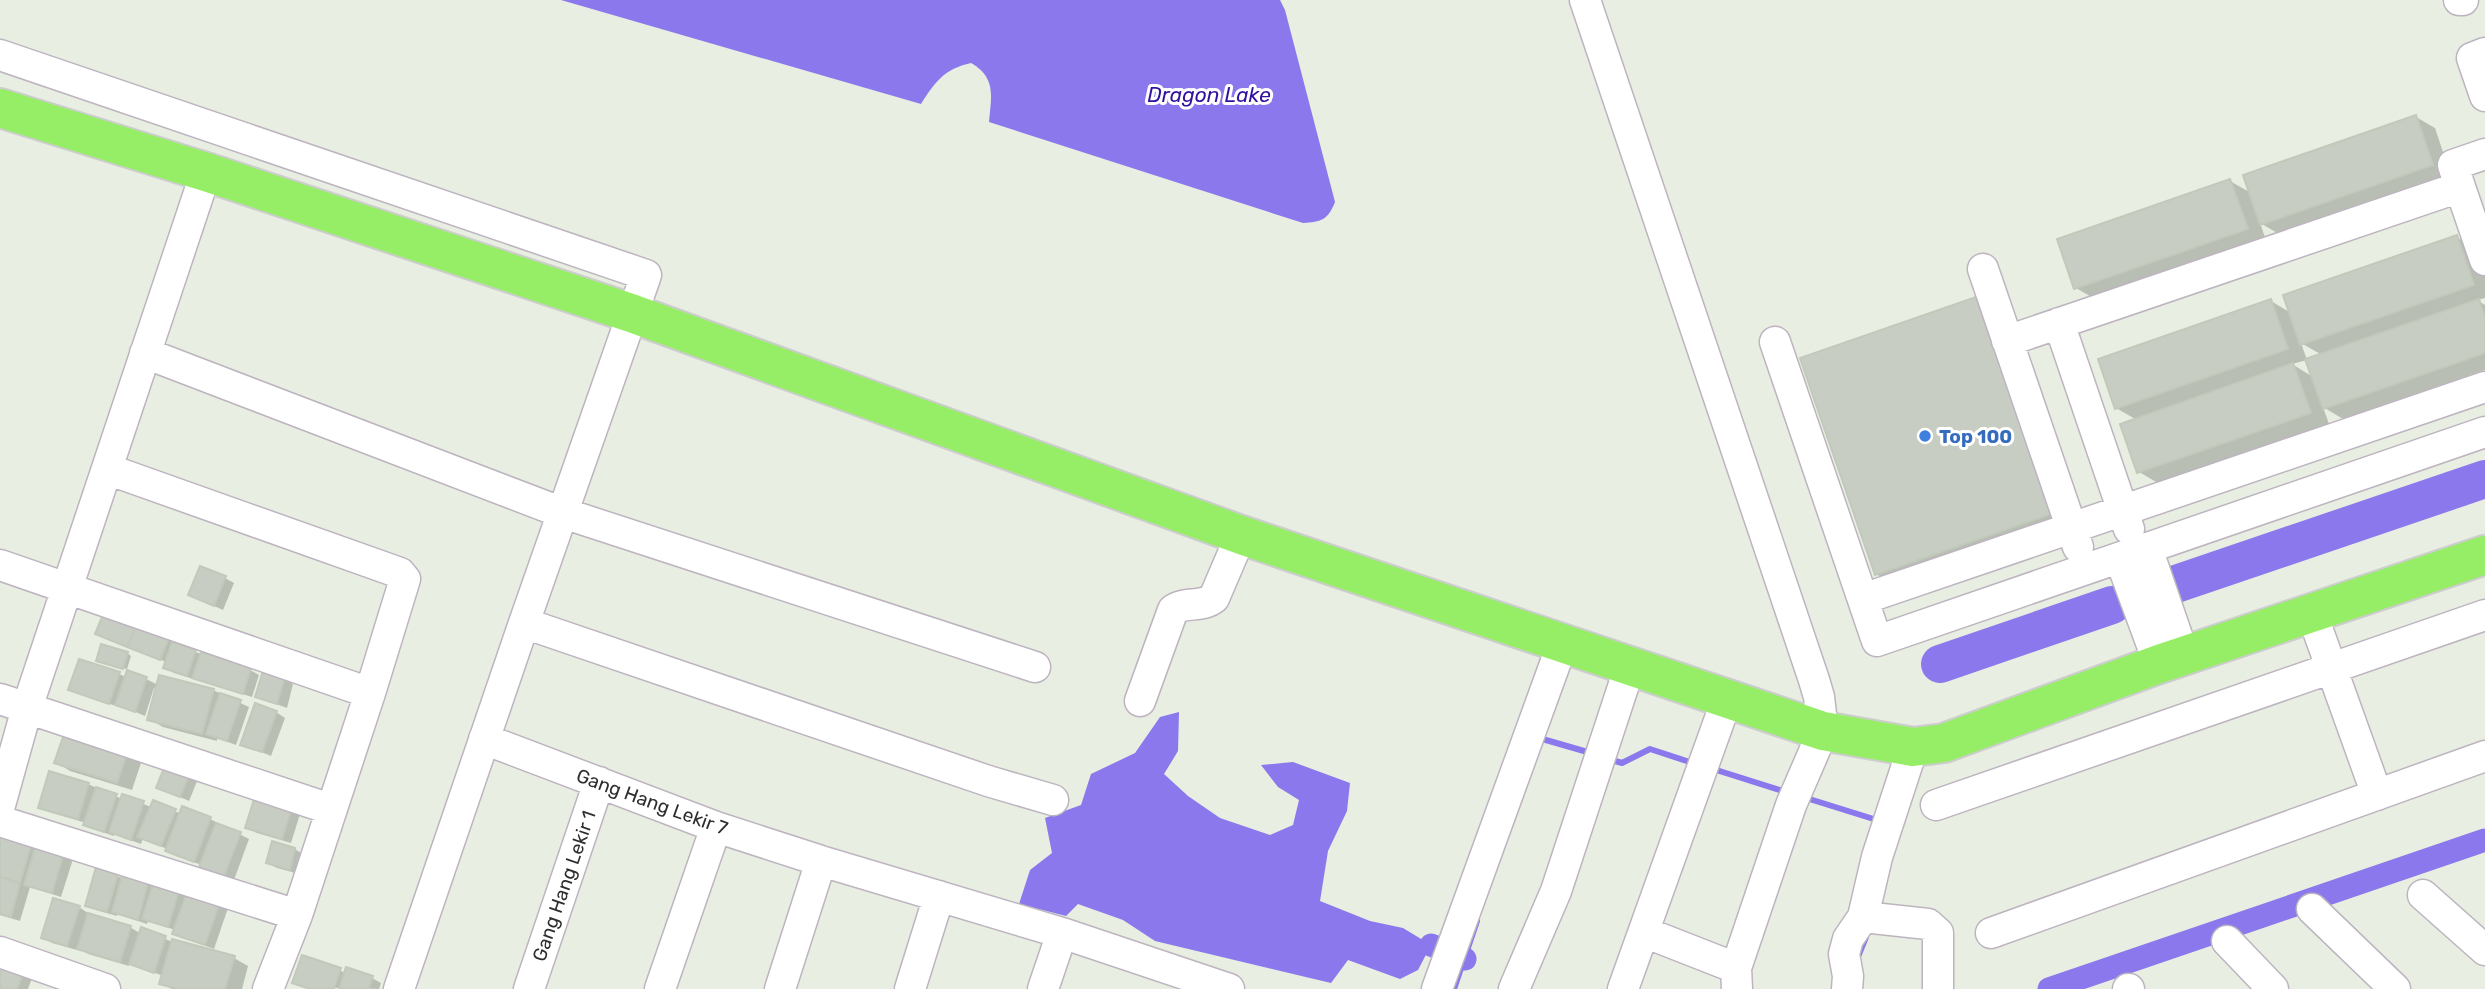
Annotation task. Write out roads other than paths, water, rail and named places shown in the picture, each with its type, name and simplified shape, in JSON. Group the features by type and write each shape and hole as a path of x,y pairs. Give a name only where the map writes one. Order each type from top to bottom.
{"main road":[{"path":"0,108 206,172 631,313 1241,535 1823,731 1913,747 1944,743 2172,660 2485,555"}],"street":[{"path":"1585,0 1814,680 1822,713 1823,731 1796,793 1736,979 1644,932"},
{"path":"2485,53 2472,58 2485,96"},
{"path":"0,55 646,275 399,989"},
{"path":"2485,154 2453,165 2485,260"},
{"path":"0,805 13,704 65,589 206,172"},
{"path":"2007,341 2460,187"},
{"path":"1983,269 2085,569"},
{"path":"2059,323 2172,660"},
{"path":"1775,342 1877,641 2485,432"},
{"path":"145,354 563,513 1035,667"},
{"path":"1863,599 2485,387"},
{"path":"107,469 404,575 405,584 370,694 296,915 268,989"},
{"path":"1140,701 1173,610 1181,605 1210,602 1214,598 1241,535"},
{"path":"0,565 370,694"},
{"path":"2312,614 2377,795"},
{"path":"1936,806 2485,615"},
{"path":"524,624 988,781 1054,800"},
{"path":"1437,989 1563,642"},
{"path":"1514,989 1556,891 1630,666"},
{"path":"1623,989 1727,699"},
{"path":"13,704 330,809"},
{"name":"Gang Hang Lekir 7","path":"484,739 716,827 1062,933 1172,980 1228,989"},
{"path":"1847,989 1848,976 1844,954 1848,939 1870,918 1877,857 1913,747"},
{"path":"1991,933 2485,757"},
{"name":"Gang Hang Lekir 1","path":"529,989 599,782"},
{"path":"0,821 296,915"},
{"path":"660,989 716,827"},
{"path":"780,989 821,861"},
{"path":"2423,895 2485,950"},
{"path":"910,989 939,896"},
{"path":"2312,909 2395,989"},
{"path":"1870,918 1928,924 1938,933 1938,989"},
{"path":"1043,989 1062,933"},
{"path":"2227,940 2273,989"},
{"path":"0,952 105,989"}],"water":[{"name":"Dragon Lake","path":"561,0 1280,0 1285,10 1335,202 1330,213 1323,219 1303,223 989,122 989,82 971,63 947,73 921,104"},
{"path":"1179,712 1178,751 1164,774 1188,796 1220,818 1270,835 1293,825 1299,800 1278,787 1261,765 1293,762 1350,783 1347,811 1328,851 1320,901 1370,921 1403,928 1431,945 1418,970 1400,979 1348,960 1331,983 1155,941 1123,920 1078,904 1066,916 1019,904 1030,870 1052,853 1045,818 1081,805 1091,774 1135,753 1160,717"}],"waterway":[{"path":"2173,585 2485,479"},
{"path":"1940,664 2112,605"},
{"path":"1539,738 1591,753"},
{"path":"1608,759 1622,763 1650,749 1696,764"},
{"path":"1710,768 1786,792"},
{"path":"1803,797 1880,821"},
{"path":"2049,989 2485,840"},
{"path":"1454,989 1477,921"},
{"path":"1857,959 1866,937"},
{"path":"1431,945 1465,959"}],"place":[{"name":"Top 100","path":"1925,436"}]}
